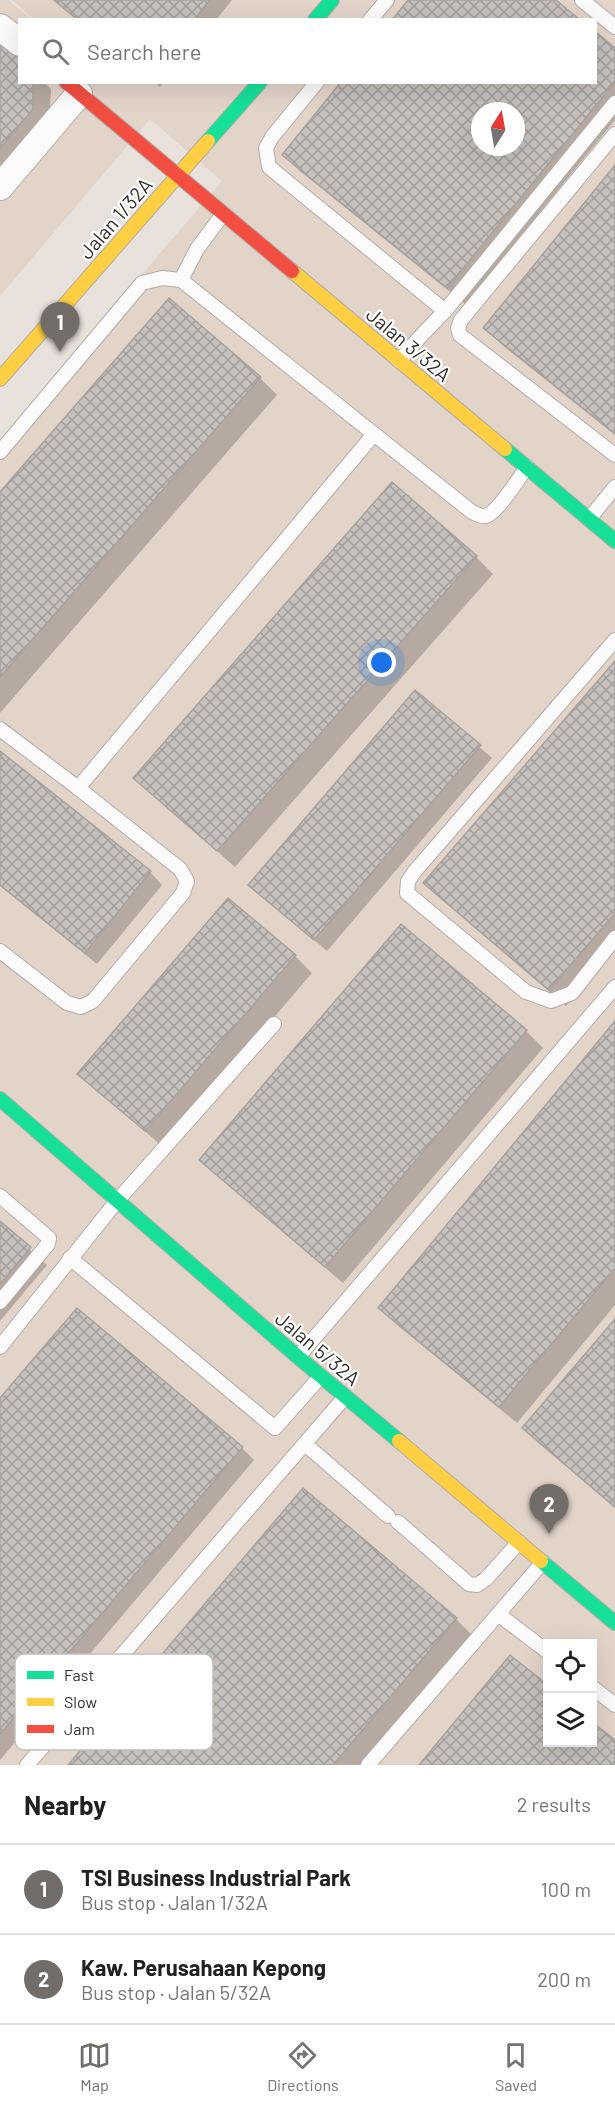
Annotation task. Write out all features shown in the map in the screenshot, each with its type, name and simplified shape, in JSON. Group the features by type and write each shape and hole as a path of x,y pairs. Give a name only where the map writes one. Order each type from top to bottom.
{"street":[{"path":"317,18 333,0"},
{"path":"0,27 18,41"},
{"name":"Jalan 1/32A","path":"0,379 258,84"},
{"path":"0,187 73,88"},
{"name":"Jalan 3/32A","path":"73,88 615,541"},
{"name":"Jalan 5/32A","path":"0,1099 298,1357 615,1623"}],"lane":[{"path":"372,18 387,0"},
{"path":"582,0 615,27"},
{"path":"316,84 272,137 266,148 269,167 445,311"},
{"path":"399,361 445,311 615,103"},
{"path":"615,134 461,320 458,328 460,335 615,455"},
{"path":"181,280 197,249 223,214"},
{"path":"0,452 142,283 162,278 181,280 472,512 482,516 489,515 505,498 527,467"},
{"path":"78,788 374,434"},
{"path":"589,519 615,487"},
{"path":"615,640 415,871 408,881 407,893 526,992 551,1001 572,993 615,938"},
{"path":"0,729 180,870 187,881 183,893 93,1001 81,1007 67,1003 0,951"},
{"path":"298,1357 615,987"},
{"path":"0,1347 117,1201 274,1024"},
{"path":"0,1196 49,1238 48,1244 0,1302"},
{"path":"70,1258 275,1428 321,1376"},
{"path":"123,1654 345,1397"},
{"path":"305,1444 469,1584 477,1585 486,1580 519,1542"},
{"path":"368,1765 543,1562"},
{"path":"498,1614 543,1648"},
{"path":"597,1691 615,1704"},
{"path":"27,1765 40,1750"}],"shaded area":[{"path":"0,0 8,0 30,18 18,18 18,84 597,84 597,18 32,18 12,0 615,0 615,1765 0,1765 0,440 222,181 150,119 0,296"}],"building":[{"path":"54,0 210,0 196,18 76,18"},
{"path":"408,0 556,0 578,18 394,18"},
{"path":"597,33 615,48 615,82 447,288 282,155 339,84 597,84"},
{"path":"0,42 18,57 18,84 33,84 33,109 0,148"},
{"path":"615,165 615,434 483,328"},
{"path":"169,298 261,377 0,677 0,492"},
{"path":"392,482 477,556 217,851 133,778"},
{"path":"615,661 615,913 549,990 423,883"},
{"path":"415,690 481,745 314,940 248,885"},
{"path":"0,751 151,871 85,953 0,885"},
{"path":"228,898 296,955 145,1131 77,1074"},
{"path":"401,924 527,1030 325,1267 199,1160"},
{"path":"615,1021 615,1268 499,1407 378,1308"},
{"path":"0,1221 31,1247 0,1284"},
{"path":"77,1308 243,1447 68,1654 15,1654 15,1716 0,1734 0,1398"},
{"path":"615,1319 615,1507 522,1428"},
{"path":"303,1488 457,1618 333,1765 68,1765 81,1750 213,1750 213,1654 162,1654"},
{"path":"510,1655 543,1681 543,1747 597,1747 597,1726 615,1740 615,1765 419,1765"}],"traffic: fast":[{"path":"317,18 332,0"},
{"path":"208,141 258,84"},
{"path":"505,449 615,541"},
{"path":"0,1099 298,1357 399,1441"},
{"path":"541,1561 615,1623"}],"traffic: slow":[{"path":"0,379 208,141"},
{"path":"292,271 505,449"},
{"path":"399,1441 541,1561"}],"traffic: jam":[{"path":"68,84 292,271"}],"place":[{"name":"TSI Business Industrial Park","path":"60,352"},
{"name":"Kaw. Perusahaan Kepong","path":"549,1534"}]}
